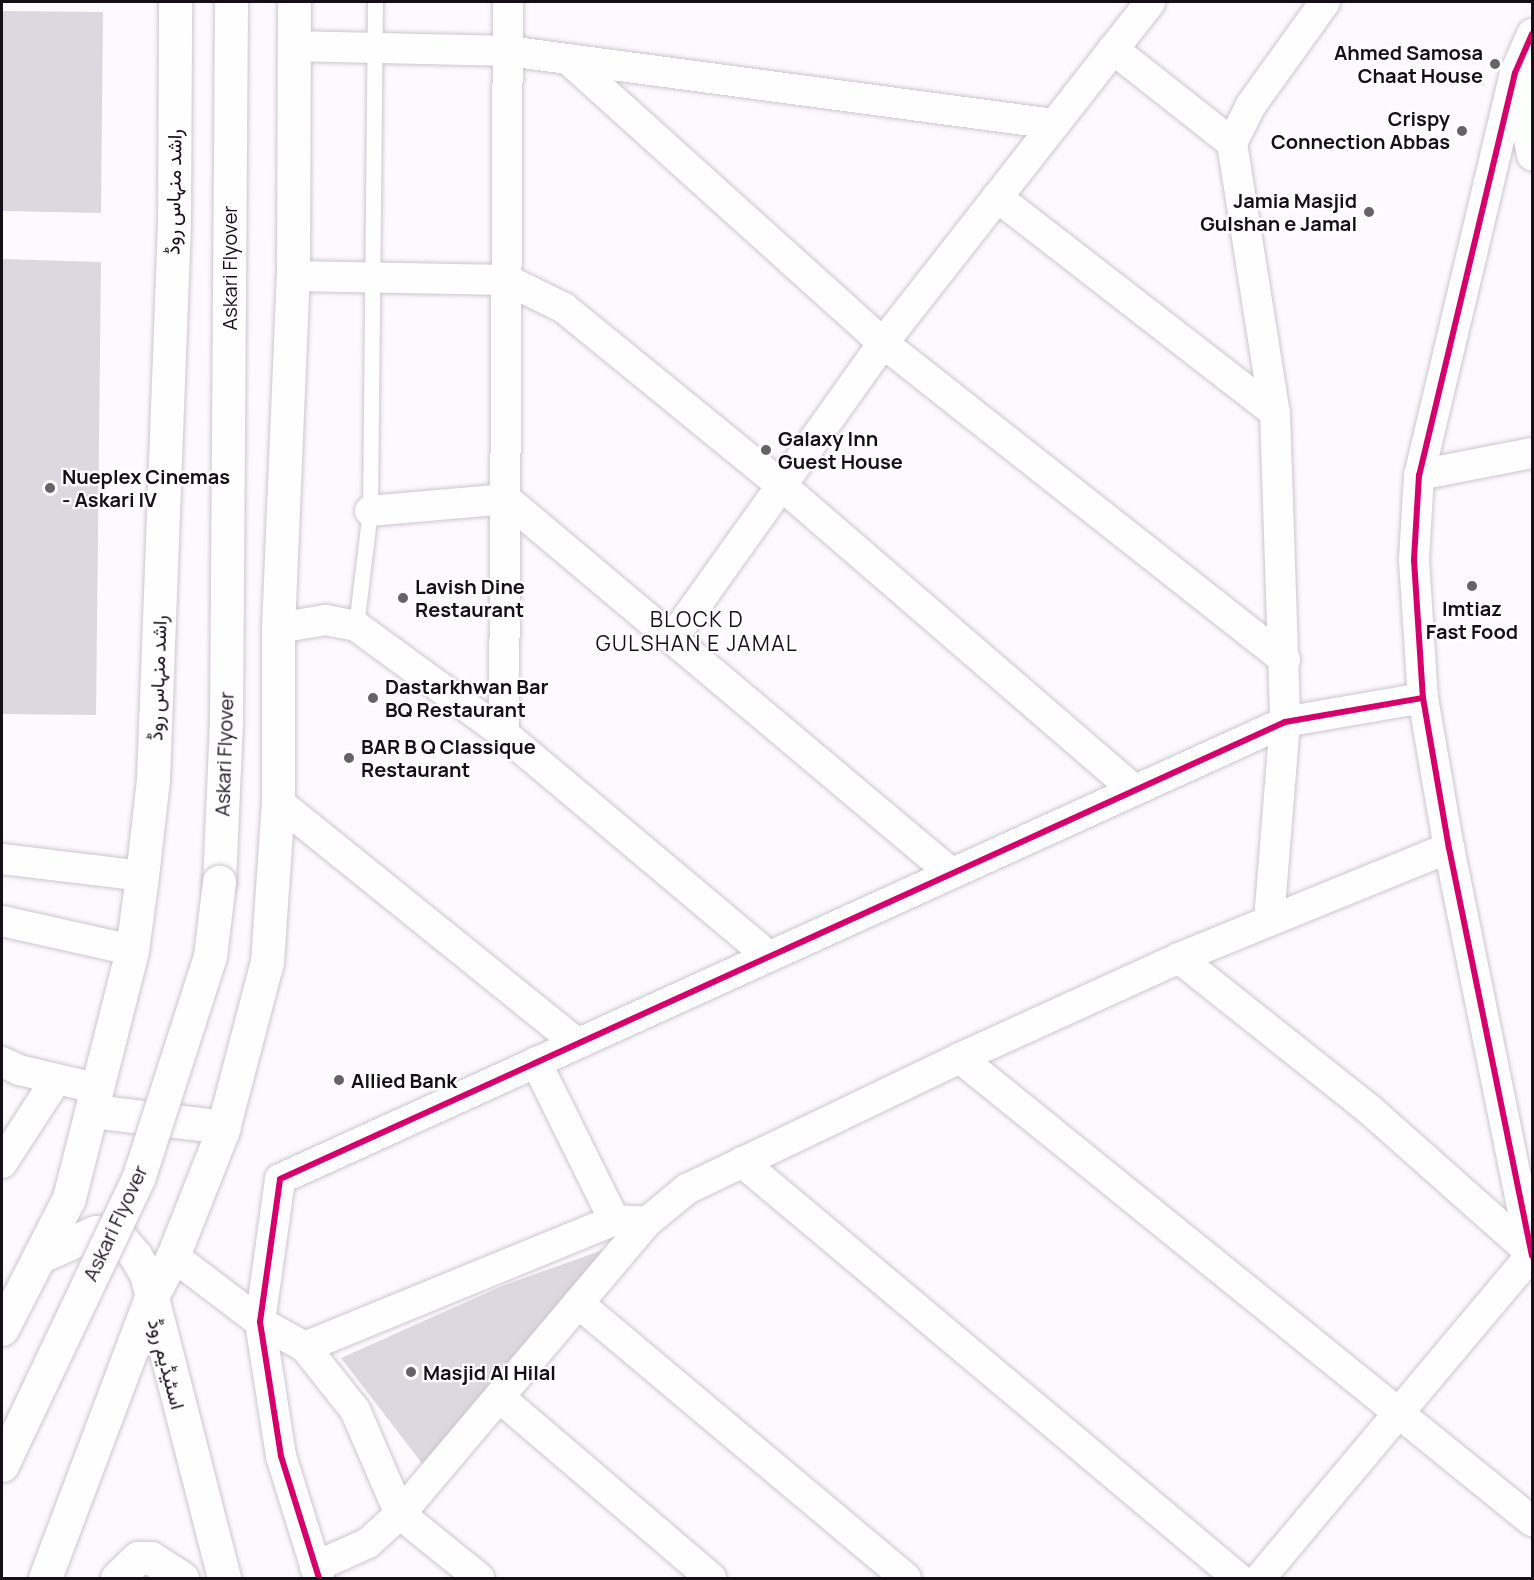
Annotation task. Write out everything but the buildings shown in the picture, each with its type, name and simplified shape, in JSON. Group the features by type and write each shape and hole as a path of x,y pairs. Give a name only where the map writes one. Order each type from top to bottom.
{"main road":[{"name":"راشد منہاس روڈ","path":"2,1329 69,1197 132,950 142,876 153,779 174,222 175,2"},
{"name":"Askari Flyover","path":"2,1464 138,1179 210,956 219,882 226,722 231,2"},
{"path":"45,1578 150,1300 173,1256 224,1127 267,962 278,802 278,628 293,276 294,2"},
{"path":"94,1100 224,1127"},
{"name":"اسٹیڈیم روڈ","path":"41,1256 96,1232 121,1239 146,1274 150,1300 224,1578"},
{"path":"117,1578 138,1558 150,1558 182,1578"}],"street":[{"path":"504,734 508,2"},
{"path":"672,639 884,343 1150,2"},
{"path":"1269,920 1285,722 1285,660 1275,413 1232,143 1251,105 1325,2"},
{"path":"1532,1255 1449,848 1423,698 1414,560 1419,475 1515,73 1533,34"},
{"path":"294,46 508,51 571,62 1054,124"},
{"path":"1113,49 1232,143"},
{"path":"571,62 884,343 1285,660"},
{"path":"1515,73 1533,154"},
{"path":"998,197 1275,413"},
{"path":"293,276 507,280 564,308 782,486 1134,790"},
{"path":"1419,475 1533,453"},
{"path":"370,511 506,499 951,873"},
{"path":"278,628 326,620 356,626 504,734 769,956"},
{"path":"1423,698 1285,722 280,1179 260,1322 280,1456 317,1573 368,1543 400,1514 646,1222 687,1189 960,1058 1179,958 1449,848"},
{"path":"278,802 577,1043"},
{"path":"2,859 142,876"},
{"path":"2,921 132,950"},
{"path":"1179,958 1370,1110 1532,1255"},
{"path":"960,1058 1533,1521"},
{"path":"2,1062 56,1080 94,1100"},
{"path":"537,1062 614,1220"},
{"path":"2,1163 56,1080"},
{"path":"742,1162 1238,1578"},
{"path":"305,1347 614,1220 646,1222"},
{"path":"1260,1578 1532,1255"},
{"path":"173,1256 260,1322 305,1347 355,1410 400,1514 478,1578"},
{"path":"578,1303 906,1578"},
{"path":"499,1397 711,1578"}],"lane":[{"path":"356,626 370,511 370,277 376,48 375,2"}],"cycle path":[{"path":"1532,34 1515,73 1419,475 1414,560 1423,698 1449,848 1532,1256"},
{"path":"319,1578 281,1456 260,1322 280,1179 1285,722 1423,698"}],"place":[{"name":"Ahmed Samosa Chaat House","path":"1495,64"},
{"name":"Crispy Connection Abbas","path":"1462,131"},
{"name":"Jamia Masjid Gulshan e Jamal","path":"1369,212"},
{"name":"Galaxy Inn Guest House","path":"766,450"},
{"name":"Nueplex Cinemas - Askari IV","path":"50,488"},
{"name":"Imtiaz Fast Food","path":"1472,586"},
{"name":"Lavish Dine Restaurant","path":"403,598"},
{"name":"Dastarkhwan Bar BQ Restaurant","path":"373,698"},
{"name":"BAR B Q Classique Restaurant","path":"349,758"},
{"name":"Allied Bank","path":"339,1080"},
{"name":"Masjid Al Hilal","path":"411,1372"}],"district":[{"name":"BLOCK D GULSHAN E JAMAL","path":"697,631"}]}
